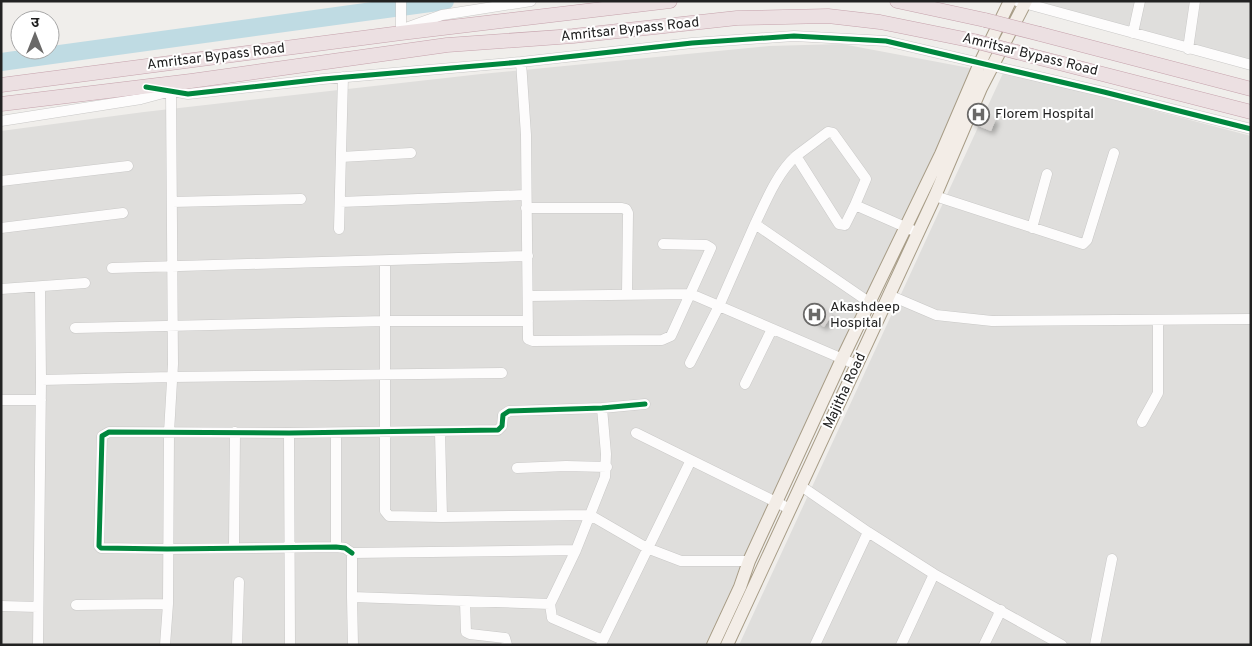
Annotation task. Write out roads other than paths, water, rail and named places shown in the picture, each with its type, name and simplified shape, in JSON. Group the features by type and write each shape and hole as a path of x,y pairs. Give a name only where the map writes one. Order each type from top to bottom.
{"highway":[{"name":"Amritsar Bypass Road","path":"1,85 385,35 670,1"},
{"name":"Amritsar Bypass Road","path":"897,1 985,20 1251,89"},
{"name":"Amritsar Bypass Road","path":"1,104 146,87 447,45 573,36 737,18 828,16 880,22 974,41 1251,112"}],"main road":[{"name":"Majitha Road","path":"713,645 736,596 749,561 842,359 941,154 980,63 1010,1"},
{"name":"Majitha Road","path":"727,645 1023,2"}],"street":[{"path":"401,1 401,29"},
{"path":"385,35 442,15 531,1"},
{"path":"1133,33 1140,1"},
{"path":"1188,49 1195,1"},
{"path":"1023,2 1251,65"},
{"path":"146,87 188,94 343,77 521,62 692,43 794,36 886,41 1104,92 1251,129"},
{"path":"521,62 526,135 525,195 528,256 528,337 531,340 662,340 674,334 711,247 706,245 663,244"},
{"path":"339,228 343,77"},
{"path":"1,121 141,100 171,91"},
{"path":"165,645 168,604 169,432 173,364 171,91"},
{"path":"690,363 719,306 772,189 790,161 796,156 828,132 833,133 866,179 845,225 839,224 796,156"},
{"path":"341,157 410,153"},
{"path":"935,196 1080,244 1084,243 1114,153"},
{"path":"1,181 128,166"},
{"path":"1032,228 1047,174"},
{"path":"340,202 525,195"},
{"path":"172,202 301,199"},
{"path":"855,205 918,233"},
{"path":"526,208 626,209 628,213 627,295"},
{"path":"1,228 122,213"},
{"path":"755,224 882,311"},
{"path":"112,268 528,256"},
{"path":"385,261 386,514 392,517 590,515 647,548 681,561 749,561"},
{"path":"1,289 40,288 86,283"},
{"path":"38,645 41,400 40,288"},
{"path":"528,296 691,294 857,365"},
{"path":"889,295 945,317 992,320 1251,319"},
{"path":"75,328 386,321 528,320"},
{"path":"1142,422 1158,393 1158,320"},
{"path":"745,384 772,329"},
{"path":"41,380 502,373"},
{"path":"1,400 41,400"},
{"path":"576,550 352,552 345,548 336,547 103,549 99,546 101,438 103,434 110,432 289,434 498,430 502,426 503,415 509,411 602,408 645,404"},
{"path":"602,408 607,468 605,477 576,550 550,604 552,618 602,642 691,460"},
{"path":"234,547 235,432"},
{"path":"440,432 442,517"},
{"path":"336,433 336,547"},
{"path":"289,434 290,645"},
{"path":"636,434 790,510"},
{"path":"517,468 566,466 607,468"},
{"path":"801,486 934,574 1062,645"},
{"path":"815,645 868,532"},
{"path":"352,552 353,645"},
{"path":"1095,645 1112,559"},
{"path":"900,645 934,574"},
{"path":"237,645 239,582"},
{"path":"352,597 550,604"},
{"path":"465,601 466,632 505,638 508,645"},
{"path":"76,605 168,604"},
{"path":"1,606 38,607"},
{"path":"984,645 1001,610"}],"waterway":[{"path":"1,62 445,1"}],"place":[{"name":"Florem Hospital","path":"979,114"},
{"name":"Akashdeep Hospital","path":"814,315"}]}
